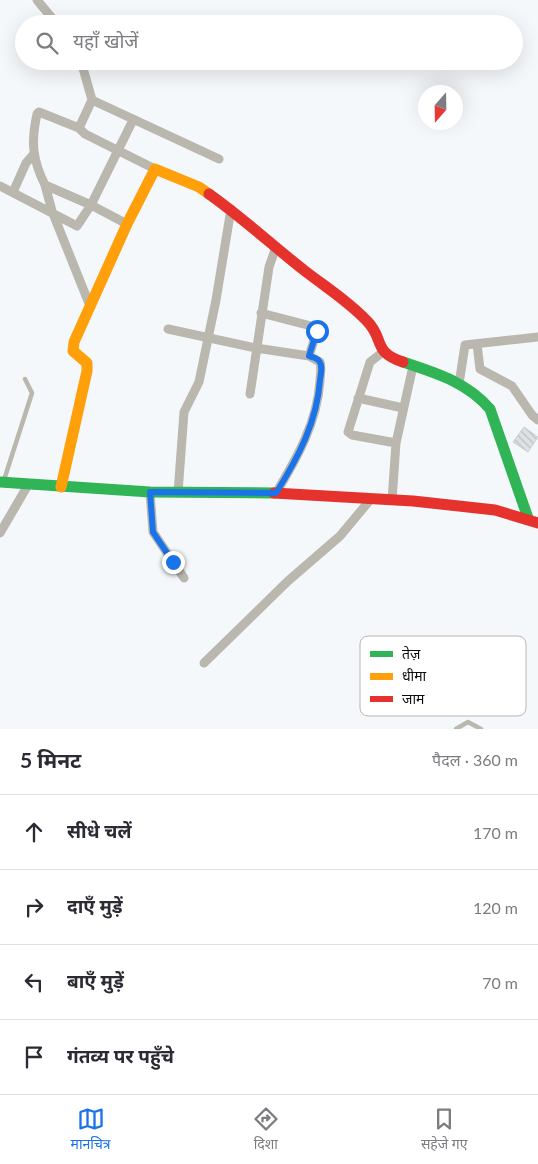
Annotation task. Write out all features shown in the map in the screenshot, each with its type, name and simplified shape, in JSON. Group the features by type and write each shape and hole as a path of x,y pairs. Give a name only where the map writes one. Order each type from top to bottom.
{"street":[{"path":"37,0 50,15"},
{"path":"78,128 92,100 84,70"},
{"path":"92,100 219,159"},
{"path":"90,306 52,211 45,184 33,154 33,136 39,112 78,128 85,134 155,169 199,187 231,209 276,247 349,302 370,324 383,352 391,358 459,384 485,402 490,409 535,520"},
{"path":"0,186 52,211 77,226 91,204 133,120"},
{"path":"13,192 26,164 33,154"},
{"path":"61,487 88,370 87,363 73,351 74,342 127,224 155,169"},
{"path":"45,184 91,204 127,224"},
{"path":"178,493 184,412 199,382 209,338 231,209"},
{"path":"250,394 269,267 276,247"},
{"path":"261,313 315,327 317,331 309,356"},
{"path":"168,329 318,359 321,365 314,418 298,455 276,493"},
{"path":"459,384 464,348 467,345 538,337"},
{"path":"477,344 480,369 509,383 532,415 538,420"},
{"path":"383,352 370,362 348,432 352,435 396,443"},
{"path":"392,500 396,443 413,366"},
{"path":"358,398 403,408"},
{"path":"2,483 150,492 276,493 392,500 495,510 535,520"},
{"path":"0,533 28,485"},
{"path":"150,492 153,532 184,578"},
{"path":"204,664 288,582 340,536 370,500"}],"lane":[{"path":"2,483 32,393 25,379"},
{"path":"456,729 468,722 481,729"}],"building":[{"path":"524,427 538,437 528,452 513,442"}],"traffic: fast":[{"path":"403,362 450,379 471,392 490,409 528,518"},
{"path":"0,482 150,492 274,493"}],"traffic: slow":[{"path":"61,487 87,371 87,363 73,351 74,342 127,224 155,169 199,187 209,194"}],"traffic: jam":[{"path":"209,194 352,307 367,321 387,354 403,362"},
{"path":"274,493 413,501 495,510 538,523"}],"route":[{"path":"173,562 153,532 150,492 276,493 298,455 314,418 321,365 318,359 309,356 317,331"}]}
